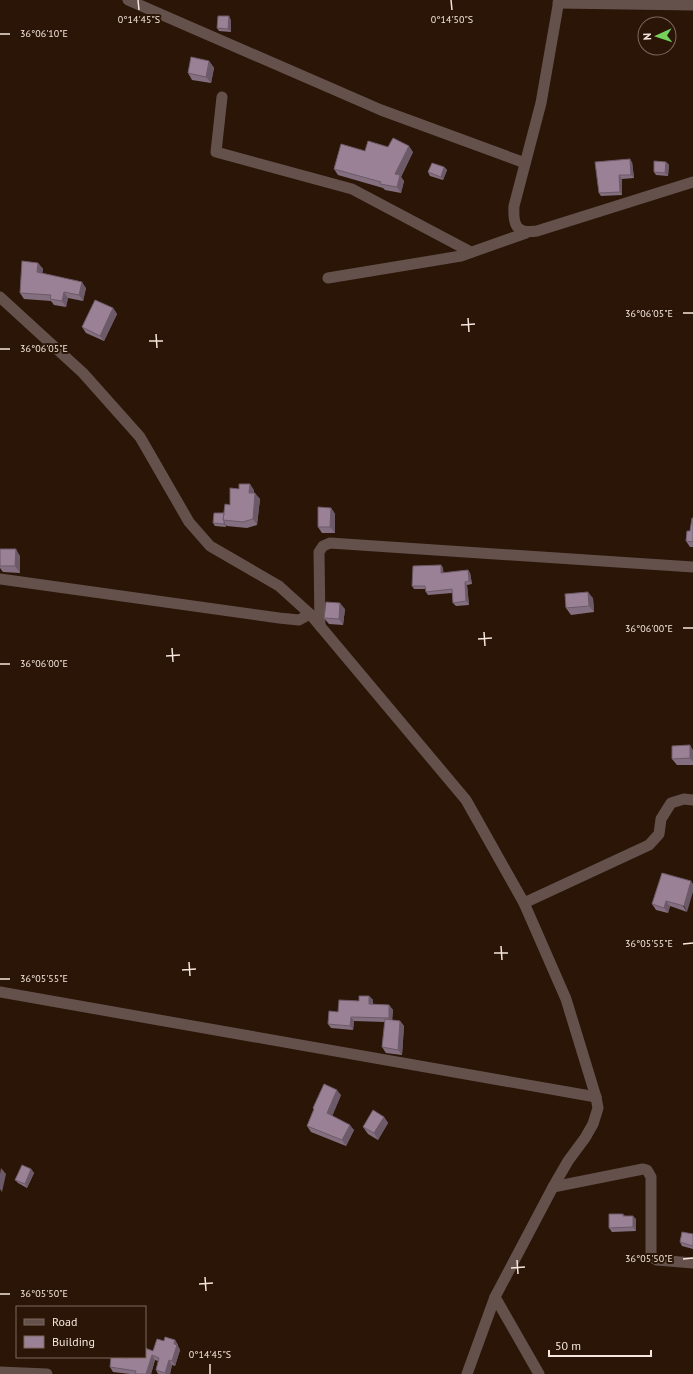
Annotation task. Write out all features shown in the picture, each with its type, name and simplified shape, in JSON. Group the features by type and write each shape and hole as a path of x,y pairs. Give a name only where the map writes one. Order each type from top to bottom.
{"street":[{"path":"128,0 381,110 525,163"},
{"path":"526,233 518,228 514,218 514,206 541,104 558,1 693,5"},
{"path":"222,97 216,152 352,189 471,252"},
{"path":"328,278 461,256 526,233 537,231 693,182"},
{"path":"0,297 82,373 140,437 189,522 210,546 279,586 310,614 466,800 524,903 566,999 598,1108 593,1124 585,1138 568,1161 553,1187 495,1297 467,1374"},
{"path":"320,626 319,552 323,546 330,543 693,567"},
{"path":"0,579 279,618 299,620 310,614"},
{"path":"524,903 649,845 658,834 661,819 671,803 684,798 693,800"},
{"path":"0,992 596,1097"},
{"path":"553,1187 643,1169 647,1170 651,1177 651,1256 657,1260 693,1263"},
{"path":"495,1297 539,1374"},
{"path":"0,1372 47,1374"}],"building":[{"path":"218,16 229,16 228,29 217,28"},
{"path":"191,57 209,61 206,77 188,73"},
{"path":"393,138 409,146 395,174 400,175 397,187 380,184 381,182 334,169 341,144 365,151 368,141 388,147"},
{"path":"630,159 631,175 619,175 620,192 599,193 595,162"},
{"path":"654,161 666,162 665,173 654,172"},
{"path":"432,163 444,167 441,177 428,172"},
{"path":"22,261 38,263 37,272 82,282 79,295 64,292 62,301 50,299 51,295 20,293"},
{"path":"95,300 113,308 100,336 82,327"},
{"path":"239,484 250,484 249,493 255,493 253,519 243,522 223,520 225,504 230,505 230,488 239,489"},
{"path":"318,507 331,508 330,527 318,527"},
{"path":"214,513 224,513 224,524 213,523"},
{"path":"692,518 693,542 686,541 687,531 690,531"},
{"path":"0,549 16,549 15,566 0,566"},
{"path":"441,565 441,573 468,570 469,581 465,582 466,601 453,603 452,589 426,592 425,586 412,586 413,566"},
{"path":"588,592 589,606 566,608 565,594"},
{"path":"326,602 340,603 339,619 324,618"},
{"path":"690,745 690,758 672,759 672,746"},
{"path":"662,873 691,881 684,906 666,901 664,908 652,904"},
{"path":"359,996 369,996 369,1004 389,1005 389,1018 351,1017 350,1026 328,1024 329,1011 338,1012 339,1000 359,1001"},
{"path":"385,1019 400,1021 398,1050 382,1047"},
{"path":"324,1084 337,1090 327,1113 350,1125 342,1140 307,1126"},
{"path":"373,1110 384,1117 374,1133 363,1127"},
{"path":"22,1165 31,1169 25,1184 15,1180"},
{"path":"609,1214 633,1216 633,1227 609,1228"},
{"path":"682,1232 693,1234 693,1246 680,1242"},
{"path":"165,1337 175,1340 174,1344 177,1345 172,1361 169,1360 165,1373 156,1370 159,1358 152,1355 146,1374 137,1374 135,1373 136,1371 110,1367 111,1358 146,1358 146,1348 153,1351 157,1339 164,1341"}]}
